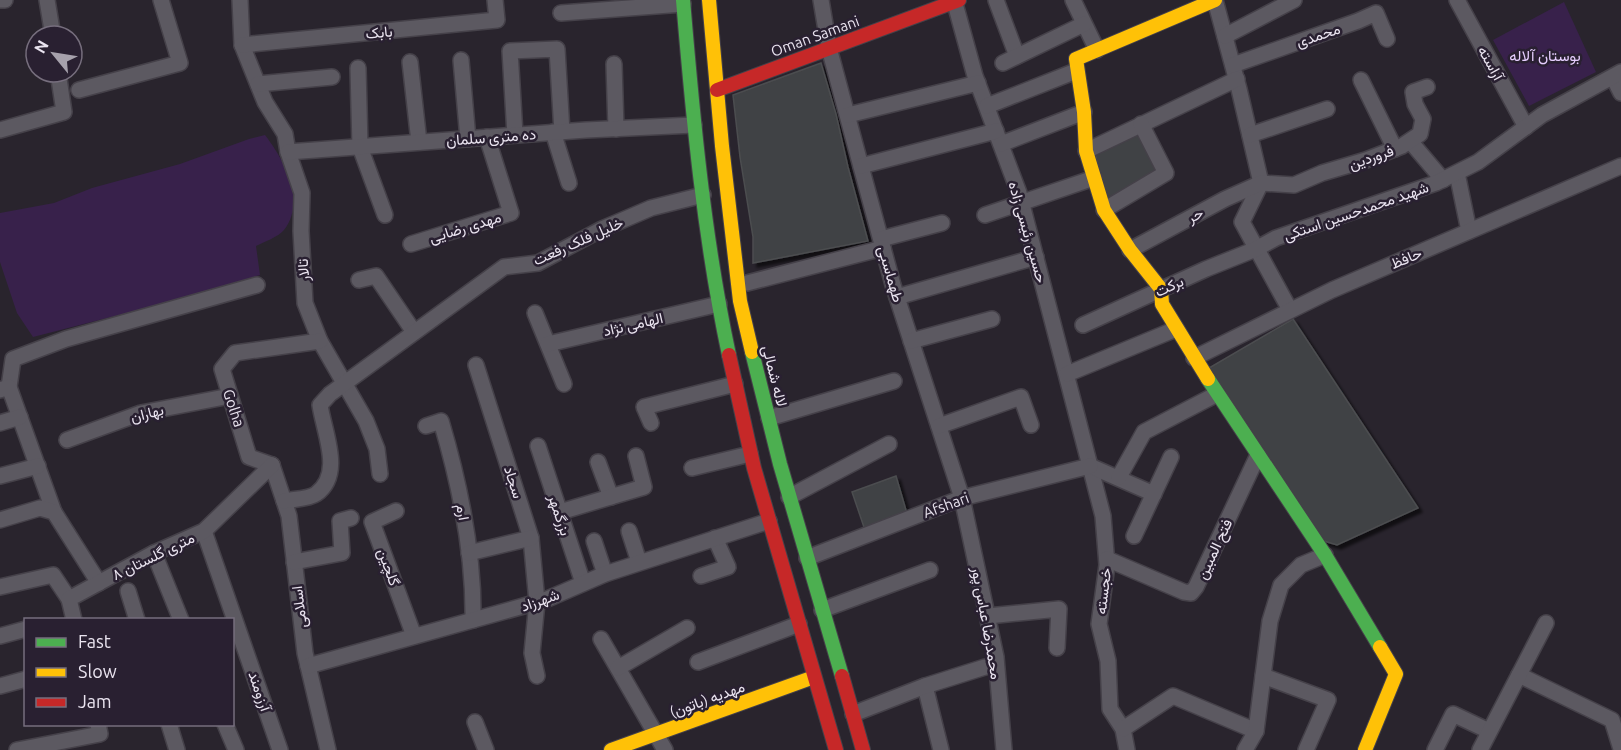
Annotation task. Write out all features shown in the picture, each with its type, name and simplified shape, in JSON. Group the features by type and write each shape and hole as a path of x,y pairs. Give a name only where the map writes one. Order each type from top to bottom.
{"main road":[{"name":"لاله شمالی","path":"709,0 740,301 789,497 863,750"},
{"path":"1215,0 1097,50 1076,65 1084,112 1086,151 1104,210 1130,250 1161,290 1162,304 1176,329 1324,555 1396,674 1365,750"},
{"name":"Oman Samani","path":"717,90 956,1"},
{"path":"683,2 703,195 719,304 735,384 756,478 836,750"},
{"path":"756,478 783,474"},
{"name":"مهدیه (باتون)","path":"611,750 814,677"}],"street":[{"path":"0,0 5,0"},
{"path":"47,0 50,24"},
{"path":"79,90 180,63 161,0"},
{"name":"تالار","path":"240,0 242,45 265,102 285,134 288,152 302,193 301,231 305,303 320,341 370,430 377,449 380,474"},
{"name":"بابک","path":"242,45 497,21 495,0"},
{"name":"طهماسبی","path":"821,0 830,48 897,297 962,498"},
{"path":"996,0 1017,56"},
{"path":"1073,0 1097,50"},
{"path":"1215,0 1235,72 1261,183 1242,222 1290,310"},
{"path":"1225,36 1294,0"},
{"name":"آراسته","path":"1457,0 1526,127"},
{"name":"حسین رئیسی زاده","path":"956,1 978,83 1021,202 1089,466"},
{"path":"561,13 683,2"},
{"name":"محمدی","path":"1235,72 1376,13 1387,39"},
{"path":"1003,63 1084,24"},
{"path":"514,135 510,51 557,49 558,132 569,183"},
{"path":"461,60 468,139"},
{"path":"410,62 419,142"},
{"path":"614,64 616,129"},
{"path":"987,106 1076,65"},
{"path":"358,68 360,147 385,215"},
{"path":"1086,151 1141,124 1235,72"},
{"path":"1617,75 1621,93"},
{"name":"شهید محمدحسین استکی","path":"1256,249 1276,238 1450,176 1478,162 1542,115 1617,75"},
{"path":"258,84 332,77"},
{"path":"1361,80 1395,149"},
{"path":"848,115 978,83"},
{"path":"0,130 63,112 60,84"},
{"name":"فروردین","path":"1261,183 1294,185 1322,173 1366,160 1410,141 1420,135 1423,119 1415,104 1413,92 1427,87"},
{"path":"1250,135 1327,109"},
{"path":"861,166 998,138 1084,112"},
{"path":"1104,210 1166,173 1141,124"},
{"name":"ده متری سلمان","path":"288,152 558,132 694,125"},
{"name":"مهدی رضایی","path":"411,244 511,213 487,137"},
{"path":"1410,141 1450,176 1469,231"},
{"name":"حافظ","path":"1194,358 1332,290 1621,166"},
{"path":"985,215 1094,178"},
{"name":"حر","path":"1130,250 1261,183"},
{"name":"خلیل فلک رفعت","path":"344,383 504,267 538,263 602,229 651,208 703,195"},
{"path":"747,283 882,244 942,223"},
{"name":"برکت","path":"1083,325 1256,249"},
{"path":"897,297 1036,258"},
{"path":"359,280 376,276 414,332"},
{"path":"99,583 47,510 38,466 20,417 5,388 13,359 66,339 257,285"},
{"name":"الهامی نژاد","path":"548,344 719,304"},
{"path":"536,313 564,384"},
{"path":"911,341 992,319"},
{"path":"1067,374 1176,329"},
{"name":"Golha","path":"272,465 249,457 222,369 235,353 320,341"},
{"name":"سجاد","path":"476,365 531,538 537,602 532,653 537,676"},
{"path":"769,418 894,381"},
{"path":"284,501 315,495 328,481 331,457 320,405 344,383"},
{"path":"651,423 644,407 735,384"},
{"path":"1119,477 1143,432 1217,394"},
{"name":"بهاران","path":"67,440 141,413 230,396"},
{"path":"939,426 1021,397 1031,425"},
{"path":"0,423 20,417"},
{"name":"ارم","path":"426,426 441,421 450,452 463,509 474,587 473,620"},
{"path":"789,497 889,444"},
{"name":"بزرگمهر","path":"538,446 583,583"},
{"path":"692,468 750,454"},
{"name":"فتح المبین","path":"1107,559 1191,593 1196,587 1258,455"},
{"path":"560,512 644,487 636,456"},
{"path":"1134,536 1171,457"},
{"path":"598,462 611,497"},
{"name":"اسلامی","path":"272,465 289,516 308,666 328,750"},
{"name":"۸ متری گلستان","path":"69,599 154,553 204,531 272,465"},
{"path":"0,476 38,466"},
{"path":"1089,466 1154,494"},
{"name":"Afshari","path":"807,558 962,498 1089,466"},
{"name":"خجسته","path":"1089,466 1103,516 1107,559 1099,624 1108,661 1110,709 1123,729 1127,750"},
{"name":"محمدرضا عباس پور","path":"962,498 996,657 1004,750"},
{"path":"0,520 47,510"},
{"name":"گلچین","path":"396,511 372,522 414,636"},
{"path":"294,562 342,553 340,521 351,518"},
{"name":"شهرزاد","path":"308,666 537,602 604,574 769,520"},
{"name":"آرزومند","path":"204,531 280,750"},
{"path":"629,531 639,562"},
{"path":"469,553 531,538"},
{"path":"701,576 728,567 715,538"},
{"path":"594,541 604,574"},
{"path":"154,553 181,618"},
{"path":"1245,750 1256,731 1270,621 1281,585 1301,565 1324,555"},
{"path":"822,610 930,570"},
{"path":"0,587 53,575 69,599 69,618"},
{"path":"128,591 136,618"},
{"path":"987,616 1059,609 1057,648"},
{"path":"1480,750 1546,623"},
{"path":"698,662 799,624"},
{"path":"618,668 687,628"},
{"path":"0,636 24,630"},
{"path":"601,639 665,750"},
{"path":"853,714 925,686 985,668"},
{"path":"1519,675 1612,720 1621,749"},
{"path":"1263,676 1328,700 1306,750"},
{"path":"0,686 24,680"},
{"path":"925,686 941,750"},
{"path":"1123,729 1173,696 1256,731"},
{"path":"1436,750 1454,714 1489,731"},
{"path":"475,722 486,750"},
{"path":"170,726 177,750"},
{"path":"226,726 236,750"},
{"path":"17,750 99,729"}],"green space":[{"name":"بوستان آلاله","path":"1564,2 1596,72 1529,106 1493,40"},
{"path":"265,135 285,168 293,193 293,206 291,218 284,230 256,246 260,275 162,304 33,337 17,313 0,262 0,213 54,203 92,188 180,164"}],"building":[{"path":"821,63 868,241 753,263 753,237 733,95"},
{"path":"1141,129 1162,173 1105,206 1095,151"},
{"path":"1293,319 1418,508 1337,545 1324,541 1209,368"},
{"path":"896,476 908,517 866,533 852,492"}],"traffic: fast":[{"path":"683,0 695,134 706,223 729,355"},
{"path":"752,352 780,464 842,676"},
{"path":"1208,379 1325,555 1380,647"}],"traffic: slow":[{"path":"709,0 722,146 740,301 752,352"},
{"path":"1208,379 1162,304 1161,289 1130,250 1104,210 1086,151 1084,112 1076,59 1215,0"},
{"path":"1365,750 1396,674 1380,647"},
{"path":"611,750 814,677"}],"traffic: jam":[{"path":"717,90 959,0"},
{"path":"729,355 754,468 836,750"},
{"path":"842,676 863,750"}]}
